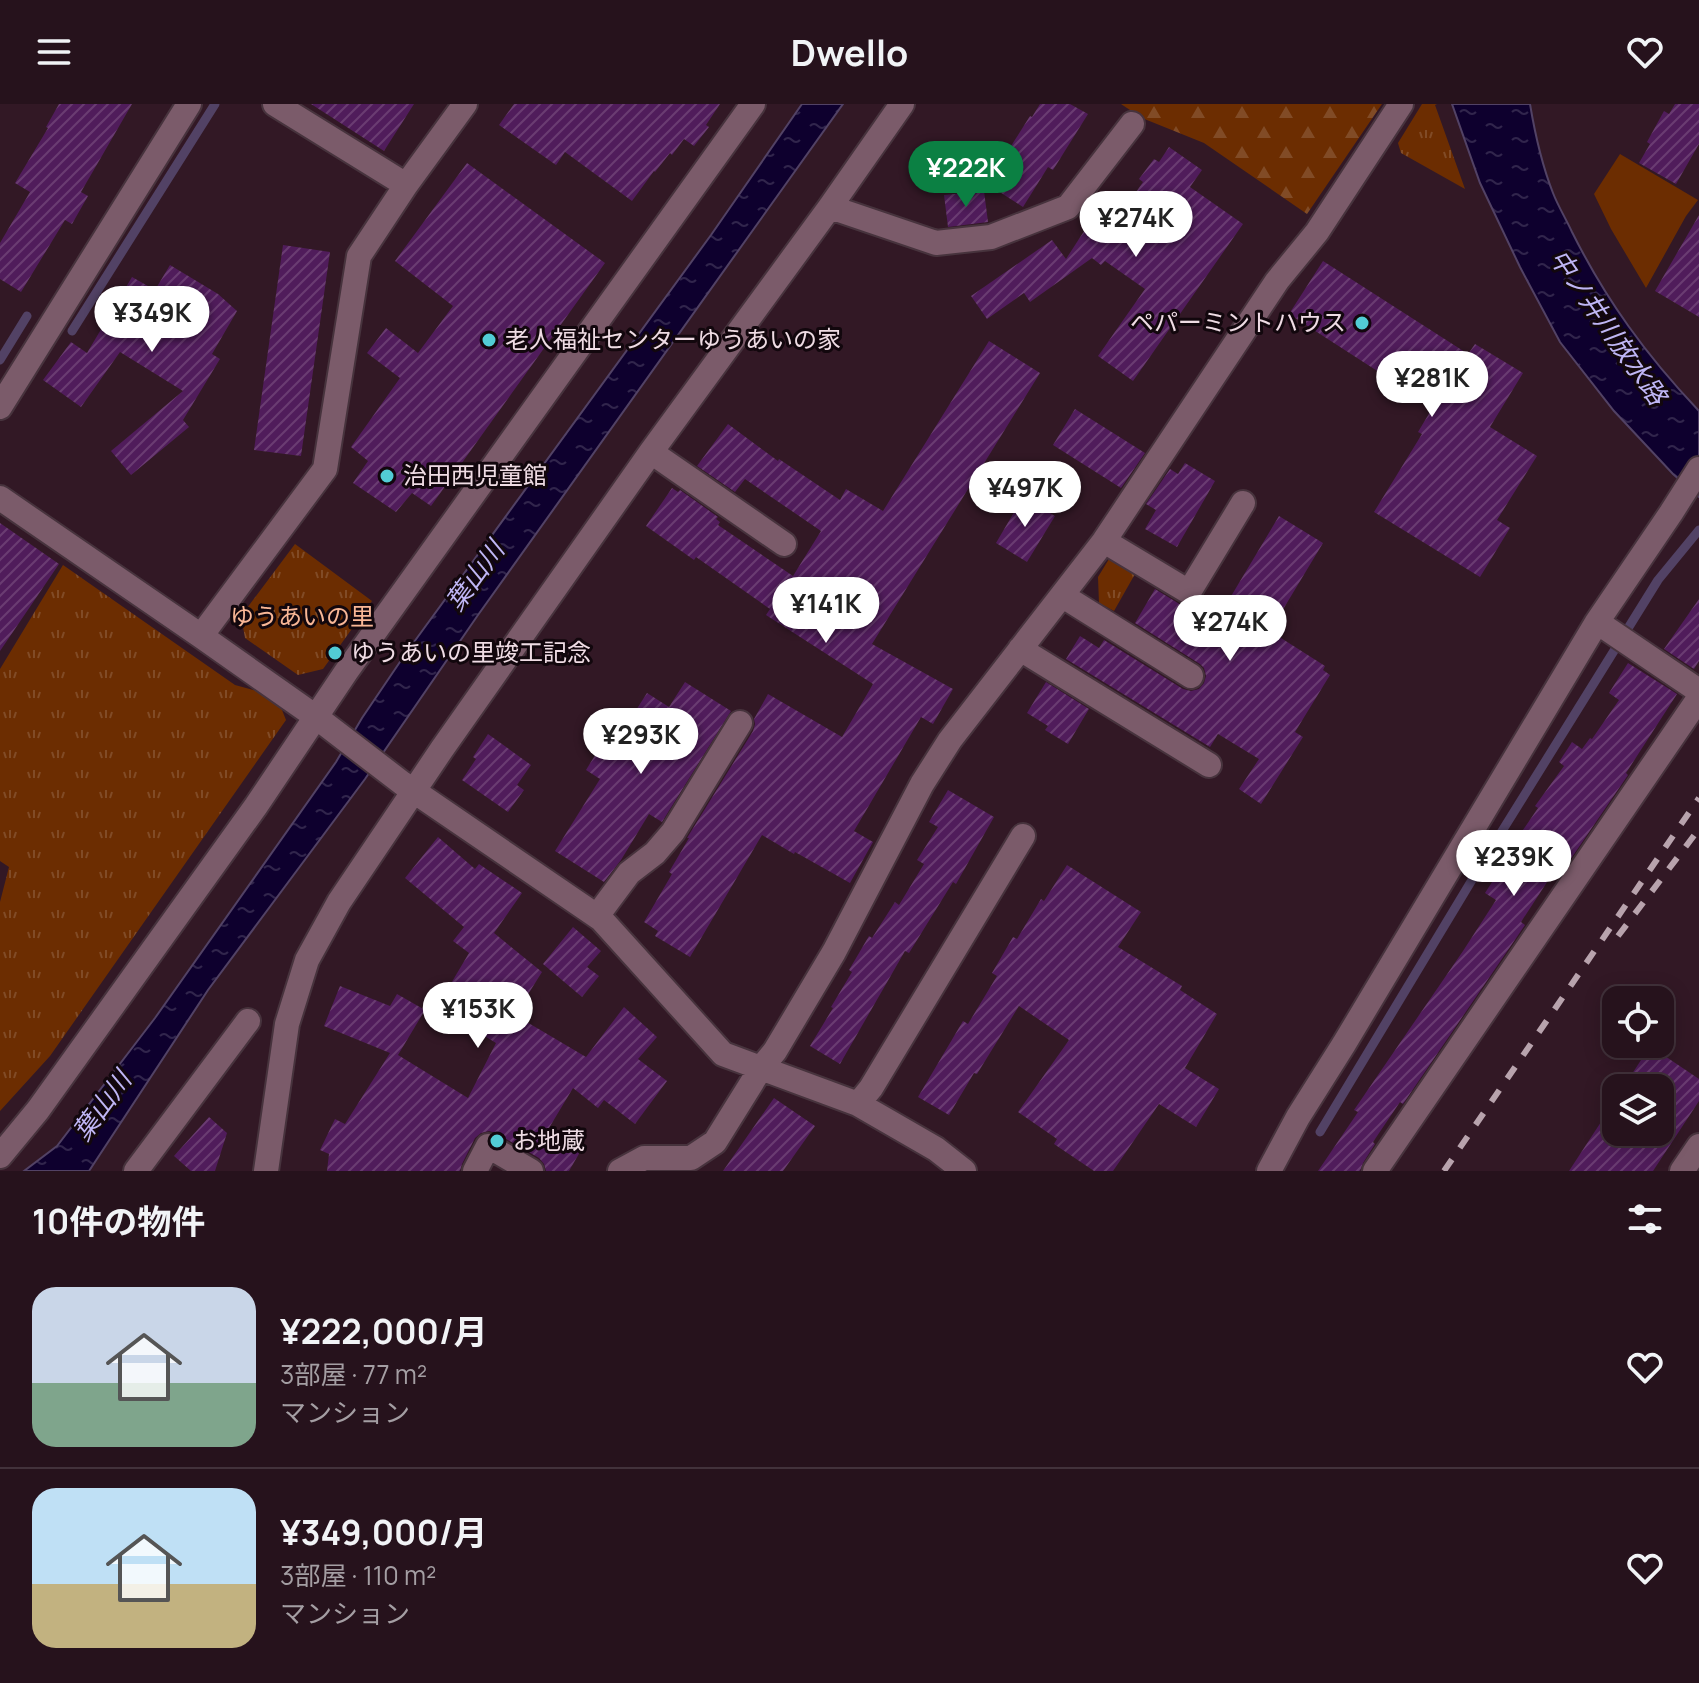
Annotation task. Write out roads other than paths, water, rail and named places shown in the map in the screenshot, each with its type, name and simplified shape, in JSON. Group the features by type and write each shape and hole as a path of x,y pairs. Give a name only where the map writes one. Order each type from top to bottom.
{"street":[{"path":"0,407 189,104"},
{"path":"275,104 406,185"},
{"path":"201,636 325,469 359,256 465,104"},
{"path":"0,1156 38,1110 256,806 324,722 346,672 753,104"},
{"path":"266,1171 287,1024 307,960 339,902 408,787 442,749 902,104"},
{"path":"620,1171 644,1158 691,1158 715,1142 775,1051 834,952 922,784 950,740 1104,541 1277,281 1317,232 1401,104"},
{"path":"830,207 936,243 991,237 1068,207 1132,124"},
{"path":"651,452 784,544"},
{"path":"1269,1171 1298,1117 1597,622 1699,469"},
{"path":"0,498 324,722 408,787 597,916 723,1054 858,1104 936,1149 964,1171"},
{"path":"1104,541 1189,592 1243,503"},
{"path":"1063,596 1191,676"},
{"path":"1597,622 1699,691"},
{"path":"1020,649 1209,765"},
{"path":"1375,1171 1699,698"},
{"path":"597,916 629,873 655,853 673,832 740,723"},
{"path":"858,1104 871,1088 1023,836"},
{"path":"136,1171 248,1021"},
{"path":"475,1171 488,1146 531,1171"},
{"path":"1682,1171 1699,1146"}],"water":[{"name":"葉山川","path":"802,104 843,104 478,615 365,779 208,990 89,1171 24,1171 57,1146 155,1018 336,762 406,653 711,235"},
{"name":"中ノ井川放水路","path":"1452,104 1530,104 1549,182 1585,257 1628,326 1699,411 1699,497 1614,411 1560,342 1480,183"}],"waterway":[{"path":"72,331 215,104"},
{"path":"0,360 27,316"},
{"path":"1320,1132 1658,580 1699,530"}],"railway":[{"path":"1444,1171 1699,798"},
{"path":"1618,936 1699,829"}],"place":[{"name":"ペパーミントハウス","path":"1362,323"},
{"name":"老人福祉センターゆうあいの家","path":"489,340"},
{"name":"治田西児童館","path":"387,476"},
{"name":"ゆうあいの里竣工記念","path":"335,653"},
{"name":"お地蔵","path":"497,1141"}],"park label":[{"name":"ゆうあいの里","path":"302,617"}]}
